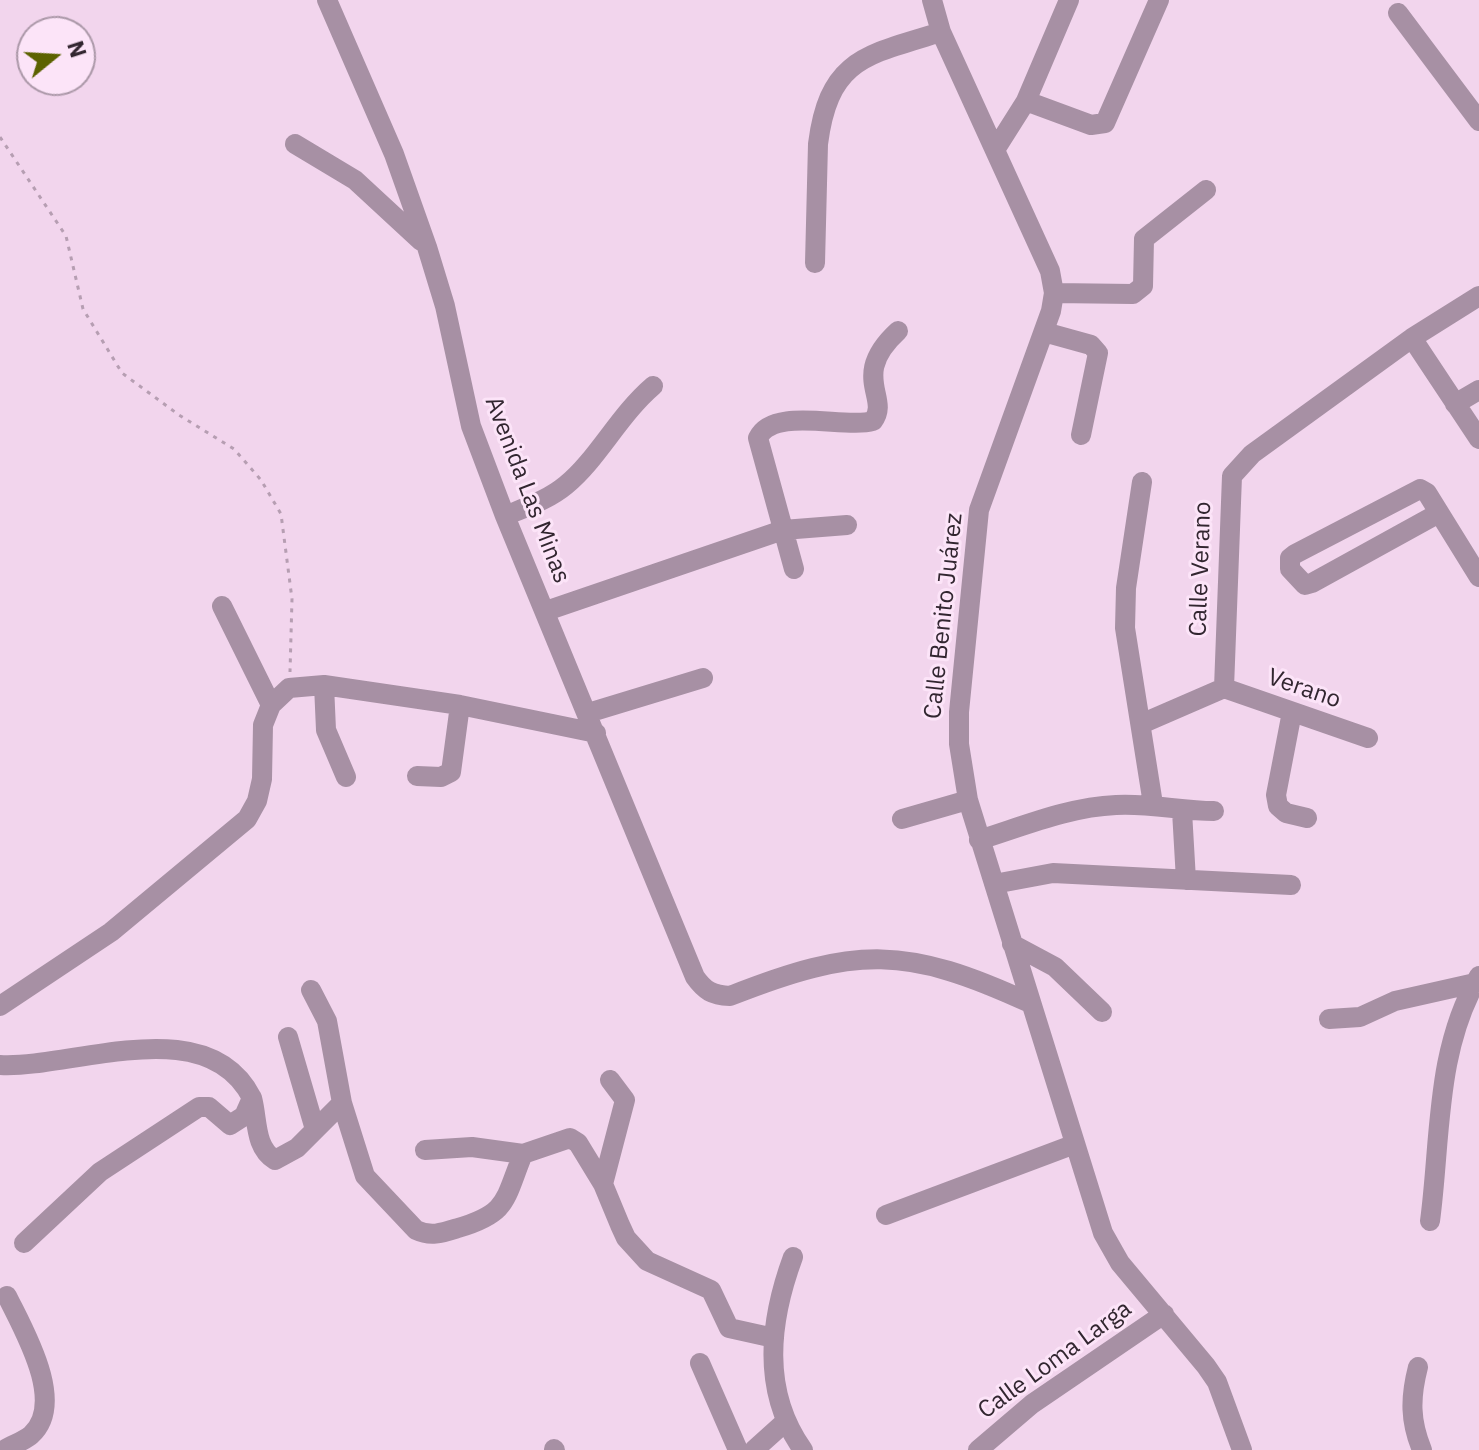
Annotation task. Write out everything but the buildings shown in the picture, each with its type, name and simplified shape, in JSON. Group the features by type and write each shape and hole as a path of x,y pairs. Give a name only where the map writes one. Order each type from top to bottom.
{"street":[{"name":"Avenida Las Minas","path":"327,0 394,154 427,247 445,306 471,426 695,977 704,989 715,995 730,996 826,963 896,959 970,975 1030,1003"},
{"path":"932,0 941,32 1050,271 1054,293 1133,294 1143,286 1144,239 1206,190"},
{"path":"995,150 1026,101 1069,0"},
{"path":"1026,101 1091,125 1105,123 1159,0"},
{"path":"1398,13 1479,121"},
{"path":"815,263 820,125 836,85 846,70 859,59 941,32"},
{"path":"295,144 355,180 427,247"},
{"name":"Calle Benito Juárez","path":"1054,293 1044,332 979,510 959,712 959,744 968,800 1110,1249 1217,1382 1242,1450"},
{"name":"Calle Verano","path":"1224,688 1232,476 1252,454 1412,338 1479,296"},
{"path":"794,569 758,445 761,432 784,422 873,421 878,409 871,374 875,358 898,331"},
{"path":"1044,332 1091,345 1098,353 1081,435"},
{"path":"1412,338 1479,439"},
{"path":"505,516 553,495 570,482 633,403 653,386"},
{"path":"1455,404 1479,390"},
{"path":"1142,482 1126,588 1125,628 1153,804"},
{"path":"1439,513 1305,585 1290,569 1290,558 1295,554 1420,489 1439,513 1479,577"},
{"path":"546,611 783,530 847,525"},
{"path":"222,606 271,705"},
{"path":"588,713 703,678"},
{"path":"324,685 326,730 346,777"},
{"path":"0,1006 111,932 247,819 257,801 262,779 263,725 271,705 289,688 324,685 460,705 596,733"},
{"path":"1141,724 1224,688"},
{"name":"Verano","path":"1224,688 1368,738"},
{"path":"417,776 441,777 451,772 460,705"},
{"path":"1292,712 1276,795 1278,806 1286,813 1307,818"},
{"path":"902,819 968,800"},
{"path":"979,840 1090,807 1153,804 1182,811 1214,811"},
{"path":"1182,811 1186,880"},
{"path":"994,884 1053,873 1291,885"},
{"path":"1012,944 1055,967 1102,1012"},
{"path":"1329,1019 1360,1017 1395,1001 1477,979"},
{"path":"1430,1221 1443,1083 1456,1031 1477,979"},
{"path":"311,990 327,1021 342,1103 365,1176 416,1230 426,1235 436,1235 495,1215 503,1205 523,1154"},
{"path":"288,1037 314,1126"},
{"path":"0,1065 104,1052 171,1051 197,1054 222,1065 244,1082 252,1098 259,1141 265,1154 275,1160 297,1148 314,1126 342,1103"},
{"path":"603,1184 625,1100 610,1080"},
{"path":"24,1243 100,1172 199,1107 209,1107 230,1125 244,1116 252,1098"},
{"path":"425,1150 472,1147 523,1154 565,1139 575,1140 603,1184 626,1238 647,1261 711,1290 729,1328 774,1338"},
{"path":"886,1215 1075,1144"},
{"path":"793,1257 782,1286 772,1368 784,1423 803,1450"},
{"path":"2,1450 31,1434 41,1421 45,1404 37,1361 7,1296"},
{"name":"Calle Loma Larga","path":"978,1450 1032,1404 1164,1314"},
{"path":"700,1363 738,1450"},
{"path":"1418,1367 1411,1395 1413,1426 1422,1450"},
{"path":"754,1450 784,1423"}],"path":[{"path":"0,137 66,236 83,309 122,373 179,415 234,449 261,480 281,514 292,599 289,688"}]}
